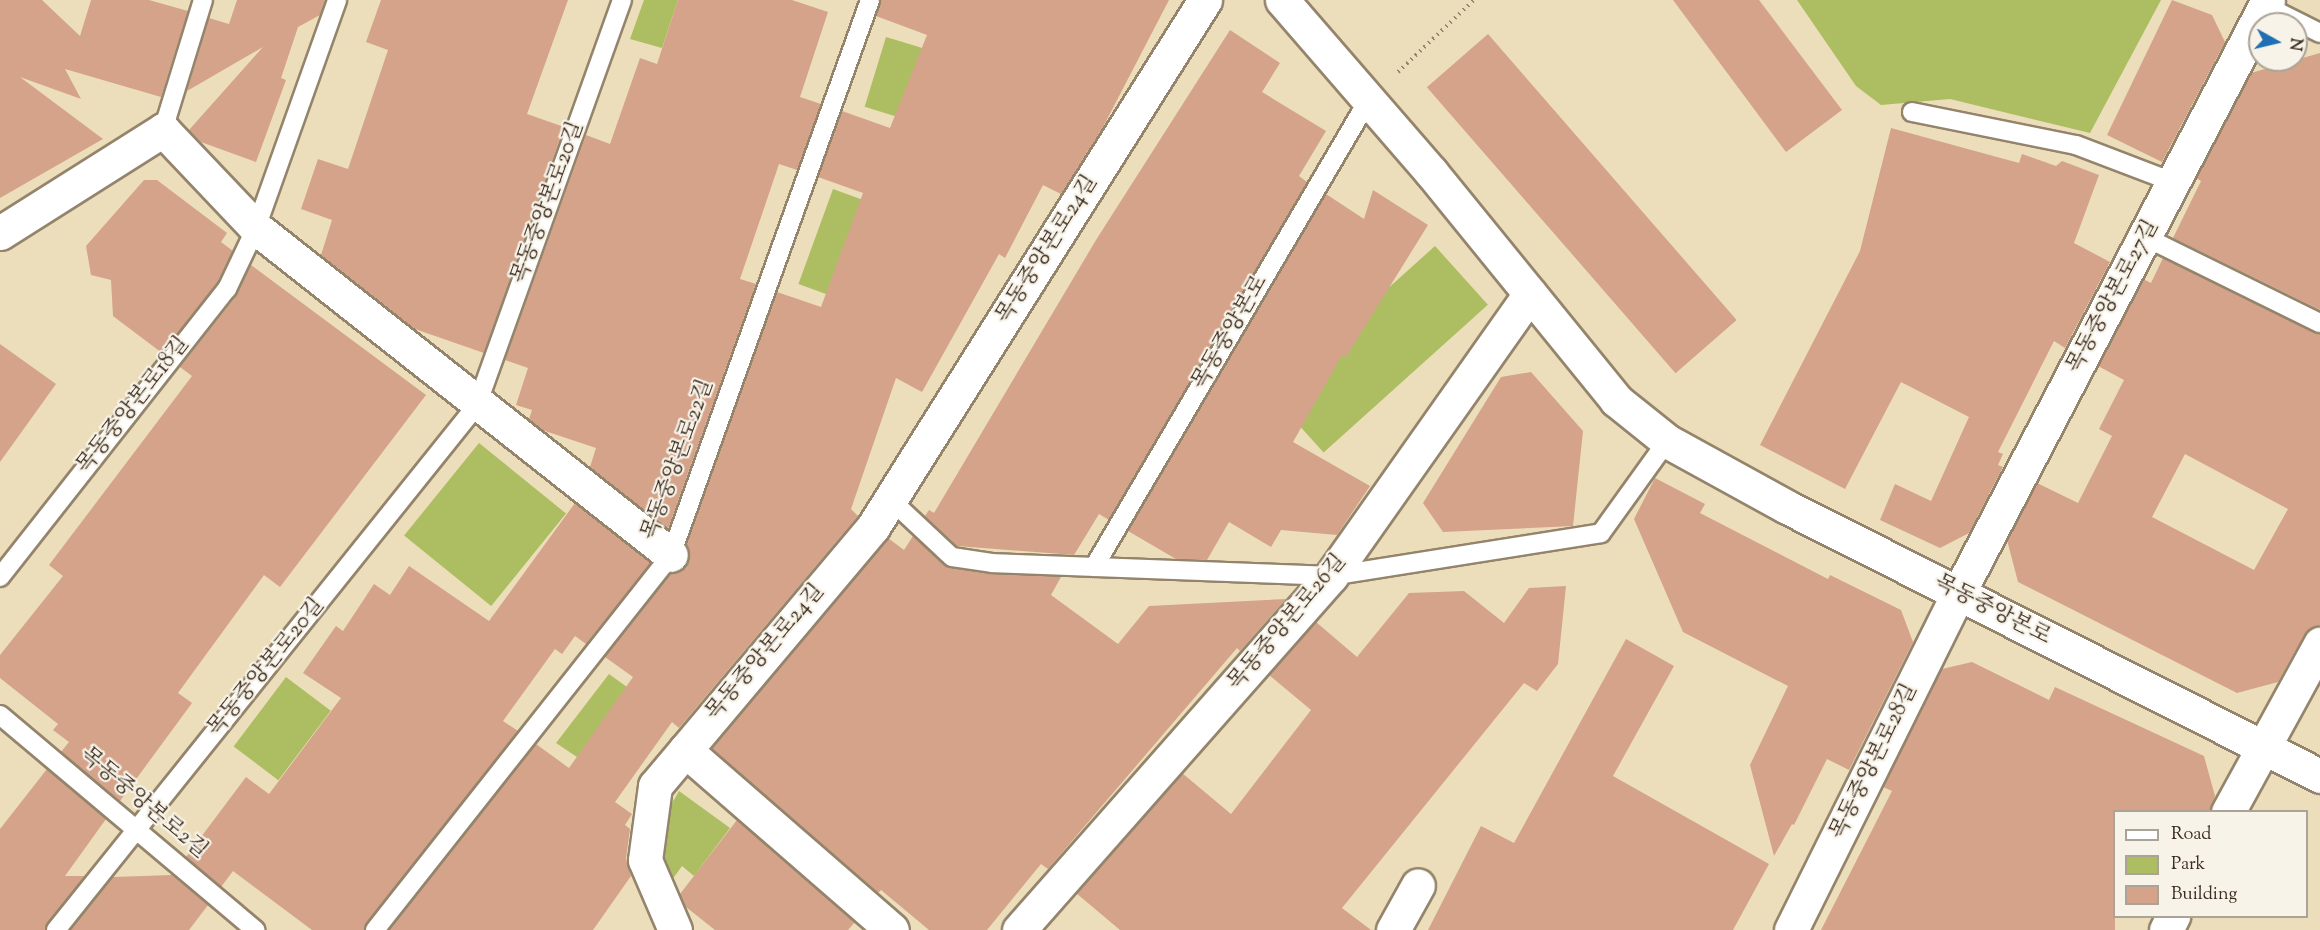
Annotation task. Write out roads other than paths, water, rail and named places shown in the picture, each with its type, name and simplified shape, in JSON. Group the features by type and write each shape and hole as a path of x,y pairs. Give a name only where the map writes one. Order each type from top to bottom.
{"street":[{"name":"목동중앙본로24길","path":"675,930 645,860 655,786 891,500 1205,0"},
{"name":"목동중앙본로","path":"1282,0 1369,99 1616,400 1667,441 1958,594 2320,776"},
{"name":"목동중앙본로27길","path":"1958,594 2145,237 2262,2"},
{"path":"0,233 163,130 256,228 477,405 671,555"},
{"name":"목동중앙본로26길","path":"1019,930 1331,576 1530,294"},
{"name":"목동중앙본로28길","path":"1791,930 1958,594"},
{"path":"2229,810 2320,644"},
{"path":"685,750 892,930"},
{"path":"1393,930 1418,885"}],"lane":[{"path":"163,130 203,0"},
{"name":"목동중앙본로18길","path":"0,577 227,289 256,228 337,0"},
{"name":"목동중앙본로20길","path":"56,930 477,405 622,0"},
{"name":"목동중앙본로22길","path":"375,930 671,555 870,0"},
{"path":"2262,2 2320,33"},
{"name":"목동중앙본로","path":"1094,567 1369,99"},
{"path":"1912,112 2076,145 2173,182"},
{"path":"2145,237 2320,323"},
{"path":"891,500 952,557 1094,567 1331,576 1600,534 1667,441"},
{"name":"목동중앙본로2길","path":"0,715 255,930"}]}
